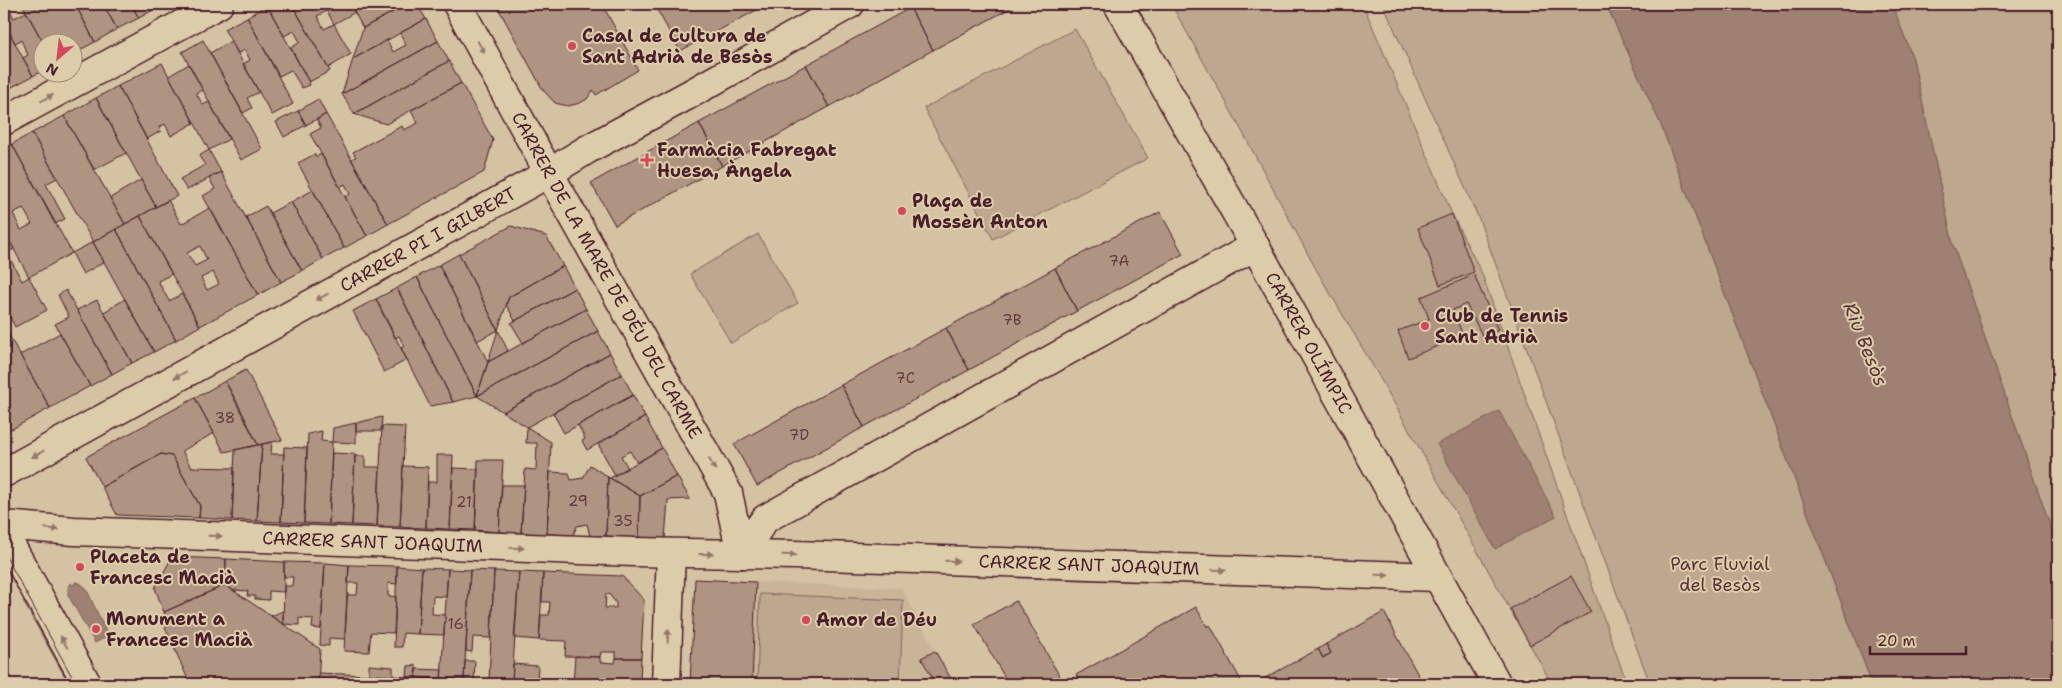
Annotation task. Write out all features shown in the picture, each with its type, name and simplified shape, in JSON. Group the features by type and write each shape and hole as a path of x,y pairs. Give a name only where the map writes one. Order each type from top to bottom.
{"street":[{"path":"4,121 219,4"},
{"name":"CARRER DE LA MARE DE DÉU DEL CARME","path":"457,4 728,493 741,554"},
{"name":"CARRER PI I GILBERT","path":"4,473 549,173 588,148 690,94 850,4"},
{"name":"CARRER OLÍMPIC","path":"1118,4 1255,246 1497,684"},
{"path":"741,554 765,519 1255,246"},
{"name":"CARRER SANT JOAQUIM","path":"4,525 74,531 1437,578"},
{"path":"4,533 88,684"},
{"path":"666,684 671,553"}],"shaded area":[{"name":"Amor de Déu","path":"695,579 901,588 954,684 690,684"}],"green space":[{"name":"Club de Tennis Sant Adrià","path":"1171,4 1363,4 1452,214 1482,274 1627,684 1552,684 1380,378 1317,271"},
{"name":"Parc Fluvial del Besòs","path":"1383,4 1606,4 1661,125 1872,684 1650,684 1479,219"},
{"path":"1892,4 2058,4 2058,549 1953,245 1913,59"},
{"path":"1075,29 1148,158 993,239 924,108"},
{"path":"758,234 798,303 731,343 690,274"},
{"path":"760,594 903,600 900,684 757,684"},
{"path":"36,597 84,684 69,684 23,601"}],"water":[{"name":"Riu Besòs","path":"1606,4 1892,4 1913,59 1953,245 2058,549 2058,684 1872,684 1661,125"},
{"path":"1499,411 1556,516 1495,549 1437,444"},
{"path":"75,582 80,583 86,588 108,636 95,643 68,595 68,588 71,583 72,585"}],"building":[{"path":"4,4 7,4 14,18 26,12 37,32 32,32 32,74 23,58 28,55 21,40 15,43 4,22"},
{"path":"22,4 75,4 95,42 82,49 82,32 37,32"},
{"path":"75,4 103,4 117,29 95,42"},
{"path":"103,4 131,4 139,18 117,29"},
{"path":"131,4 158,4 160,6 139,18"},
{"path":"292,4 330,71 309,82 291,48 300,42 294,31 284,36 267,5"},
{"path":"292,4 323,4 327,11 317,16 324,29 334,24 351,54 328,68"},
{"path":"323,4 350,4 355,12 334,24"},
{"path":"350,4 408,4 363,28"},
{"path":"408,4 417,4 426,19 353,59 363,28"},
{"name":"Casal de Cultura de Sant Adrià de Besòs","path":"496,4 602,4 638,70 596,95 593,90 587,99 580,103 568,106 555,103 543,90"},
{"path":"654,4 768,4 680,51"},
{"path":"917,4 1018,4 933,50 910,8"},
{"path":"267,5 310,85 302,88 291,70 279,76 247,17"},
{"path":"910,8 933,50 829,107 806,65"},
{"path":"247,17 293,104 272,115 243,64 250,60 245,50 238,53 224,29"},
{"path":"426,19 438,41 342,94 353,59 387,40 393,52 406,45 400,33"},
{"path":"5,25 32,77 12,87 4,72"},
{"path":"203,40 262,149 241,160 182,52"},
{"path":"231,41 259,92 247,98 252,108 243,113 210,53"},
{"path":"438,41 449,61 354,114 342,94"},
{"path":"449,61 461,83 386,124 354,114"},
{"path":"162,63 194,123 171,136 165,124 159,127 161,131 147,139 118,86"},
{"path":"189,64 203,90 196,93 203,105 209,102 229,139 209,150 169,76"},
{"path":"806,65 829,107 722,166 699,123"},
{"path":"4,72 12,87 4,92"},
{"path":"461,83 493,140 484,172 388,224 351,159 356,157 353,152 402,126 404,130 418,123 411,110"},
{"path":"118,86 177,196 156,207 96,98"},
{"path":"96,98 126,153 94,170 64,116"},
{"path":"318,99 326,114 306,125 298,111"},
{"path":"298,111 306,125 284,137 276,122"},
{"path":"326,114 388,224 367,236 345,197 350,194 345,184 340,187 310,134 321,128 317,120"},
{"path":"64,116 125,224 93,242 32,133"},
{"path":"699,123 722,166 615,225 591,183"},
{"path":"32,133 57,178 46,184 65,219 55,224 12,144"},
{"path":"12,144 72,253 29,277 4,231 4,148","holes":["23,208 32,224 21,230 13,213"]},
{"path":"209,150 221,172 187,190 180,179 205,165 199,156"},
{"path":"315,154 316,157 321,154 367,236 344,248 298,163"},
{"path":"221,172 281,282 258,295 203,196 215,189 209,178"},
{"path":"141,180 156,207 125,224 110,198"},
{"path":"313,190 344,248 323,259 291,202"},
{"path":"168,200 181,224 210,208 258,295 200,326 140,216","holes":["200,246 207,260 195,266 187,253","213,272 219,284 207,290 201,278"]},
{"path":"291,202 323,259 302,271 270,213"},
{"path":"266,206 302,271 281,282 246,217"},
{"path":"1160,212 1183,254 1077,311 1055,268"},
{"path":"1452,214 1474,272 1440,285 1418,228"},
{"path":"140,216 172,274 158,281 169,301 182,294 200,326 176,340 116,229"},
{"path":"511,226 546,236 563,266 509,297 498,330 459,254"},
{"path":"116,229 176,340 154,352 93,242"},
{"path":"7,236 14,249 7,253 22,281 29,277 47,310 15,327 4,306 4,238"},
{"path":"93,242 104,262 83,274 72,253"},
{"path":"459,254 498,330 477,341 439,265"},
{"path":"439,265 488,362 477,396 417,277"},
{"path":"563,266 575,288 515,321 506,304 509,297"},
{"path":"1055,268 1077,311 969,370 946,328"},
{"path":"1474,275 1498,330 1483,337 1466,304 1453,310 1463,336 1408,358 1398,331 1429,319 1421,297"},
{"path":"417,277 477,396 453,402 397,288"},
{"path":"397,288 453,402 430,406 401,348 404,346 399,336 395,338 381,310 376,299"},
{"path":"575,288 586,309 523,343 511,323"},
{"path":"66,290 112,374 90,386 55,324 69,317 58,295"},
{"path":"125,299 154,352 132,363 104,312"},
{"path":"376,299 407,360 384,372 353,311"},
{"path":"97,300 132,363 112,374 77,310"},
{"path":"586,309 598,331 477,396 488,362"},
{"path":"946,328 969,370 864,427 841,385"},
{"path":"498,330 508,351 488,362"},
{"path":"598,331 610,353 503,412 477,396"},
{"path":"7,332 50,408 12,429 4,426 4,333"},
{"path":"60,333 90,386 50,408 20,355"},
{"path":"610,353 622,374 527,427 503,412"},
{"path":"246,370 282,440 258,445 225,381"},
{"path":"622,374 633,395 564,433 553,413"},
{"path":"225,381 258,445 224,452 195,398"},
{"path":"841,385 864,427 757,486 734,444"},
{"path":"633,395 645,417 587,450 582,441 585,439 578,425"},
{"path":"195,398 214,433 182,451 191,467 234,468 232,520 199,518 200,506 172,456 161,454 102,487 86,457"},
{"path":"382,417 381,431 356,431 356,423"},
{"path":"645,417 662,448 637,463 630,451 621,456 628,468 615,475 598,444"},
{"path":"356,423 356,443 332,442 333,428"},
{"path":"382,426 405,427 400,527 377,526"},
{"path":"527,427 551,442 547,534 521,533 525,469 536,470 537,443 526,443"},
{"path":"322,431 321,441 332,442 329,524 304,523 308,434"},
{"path":"272,442 271,454 284,454 281,522 257,521 262,444"},
{"path":"262,444 257,521 232,520 235,450"},
{"path":"284,447 307,448 304,523 281,522"},
{"path":"662,448 677,476 640,496 610,478"},
{"path":"332,453 355,454 352,525 329,524"},
{"path":"161,454 172,456 200,506 199,518 117,515 102,487"},
{"path":"437,455 453,455 450,529 426,528 428,482 437,482"},
{"path":"355,456 365,456 365,467 380,467 377,526 352,525"},
{"path":"478,460 503,460 499,532 475,530"},
{"path":"590,465 608,477 606,536 590,536 587,524 577,526 573,535 547,534 550,472 569,473 571,480 583,478"},
{"path":"403,466 428,467 426,528 400,527"},
{"path":"453,468 478,469 475,530 450,529"},
{"path":"677,476 690,499 668,500 665,539 639,538 640,496"},
{"path":"608,477 640,496 639,538 606,536"},
{"path":"502,485 524,485 521,533 499,532"},
{"path":"172,557 226,559 225,585 164,612 155,588"},
{"path":"226,559 284,562 284,592 269,591 269,600 255,599 255,596 247,596 248,591 235,590 236,592 225,585"},
{"path":"284,562 325,563 321,629 312,628 313,619 299,618 299,625 283,624 284,586 292,586 293,577 284,577"},
{"path":"325,563 349,565 345,639 329,638 329,646 320,645"},
{"path":"349,565 397,566 397,584 388,583 388,596 396,597 394,633 371,632 369,652 344,651 347,595 357,595 358,583 348,583"},
{"path":"397,566 422,568 418,634 403,633 402,647 394,647"},
{"path":"422,568 448,569 446,597 433,596 432,614 445,615 444,635 418,634"},
{"path":"448,569 470,570 464,680 441,679"},
{"path":"470,570 494,571 491,638 473,637 472,652 466,651"},
{"path":"494,571 519,572 512,682 489,681"},
{"path":"519,572 543,573 539,640 514,638"},
{"path":"543,573 622,576 644,600 641,658 616,658 616,652 601,652 600,657 565,656 566,641 539,640 541,615 549,615 550,602 542,602","holes":["606,594 609,594 616,603 616,608 605,608"]},
{"path":"1571,576 1591,612 1530,645 1510,609"},
{"path":"695,579 756,582 752,684 690,684"},
{"path":"225,585 320,649 318,684 190,684 165,627 169,625 164,612"},
{"path":"1016,601 1064,684 1005,684 1008,683 974,624"},
{"path":"1196,607 1207,627 1210,625 1243,684 1187,684 1185,681 1179,684 1081,684 1076,675"},
{"path":"283,611 283,624 271,616"},
{"path":"1384,612 1423,684 1260,684 1258,682 1318,649 1323,658 1331,653 1326,644"},
{"path":"1326,644 1331,653 1323,658 1318,649"},
{"path":"935,651 954,684 936,684 921,658"},
{"path":"575,656 600,657 600,662 615,663 616,658 641,658 640,684 573,684"},
{"path":"465,661 475,661 474,680 464,680"},
{"path":"513,664 538,666 537,683 512,682"},
{"path":"369,665 393,667 393,676 369,675"},
{"path":"416,665 416,677 407,677 408,666"},
{"path":"416,669 442,670 441,679 416,677"},
{"path":"319,673 464,680 463,684 318,684"},
{"path":"464,680 509,682 509,684 463,684"}],"tram line":[{"path":"4,553 76,684"}],"place":[{"name":"Casal de Cultura de Sant Adrià de Besòs","path":"572,46"},
{"name":"Farmàcia Fabregat Huesa, Àngela","path":"647,160"},
{"name":"Plaça de Mossèn Anton","path":"902,211"},
{"name":"Club de Tennis Sant Adrià","path":"1425,326"},
{"name":"Placeta de Francesc Macià","path":"80,567"},
{"name":"Amor de Déu","path":"806,620"},
{"name":"Monument a Francesc Macià","path":"96,629"}]}
